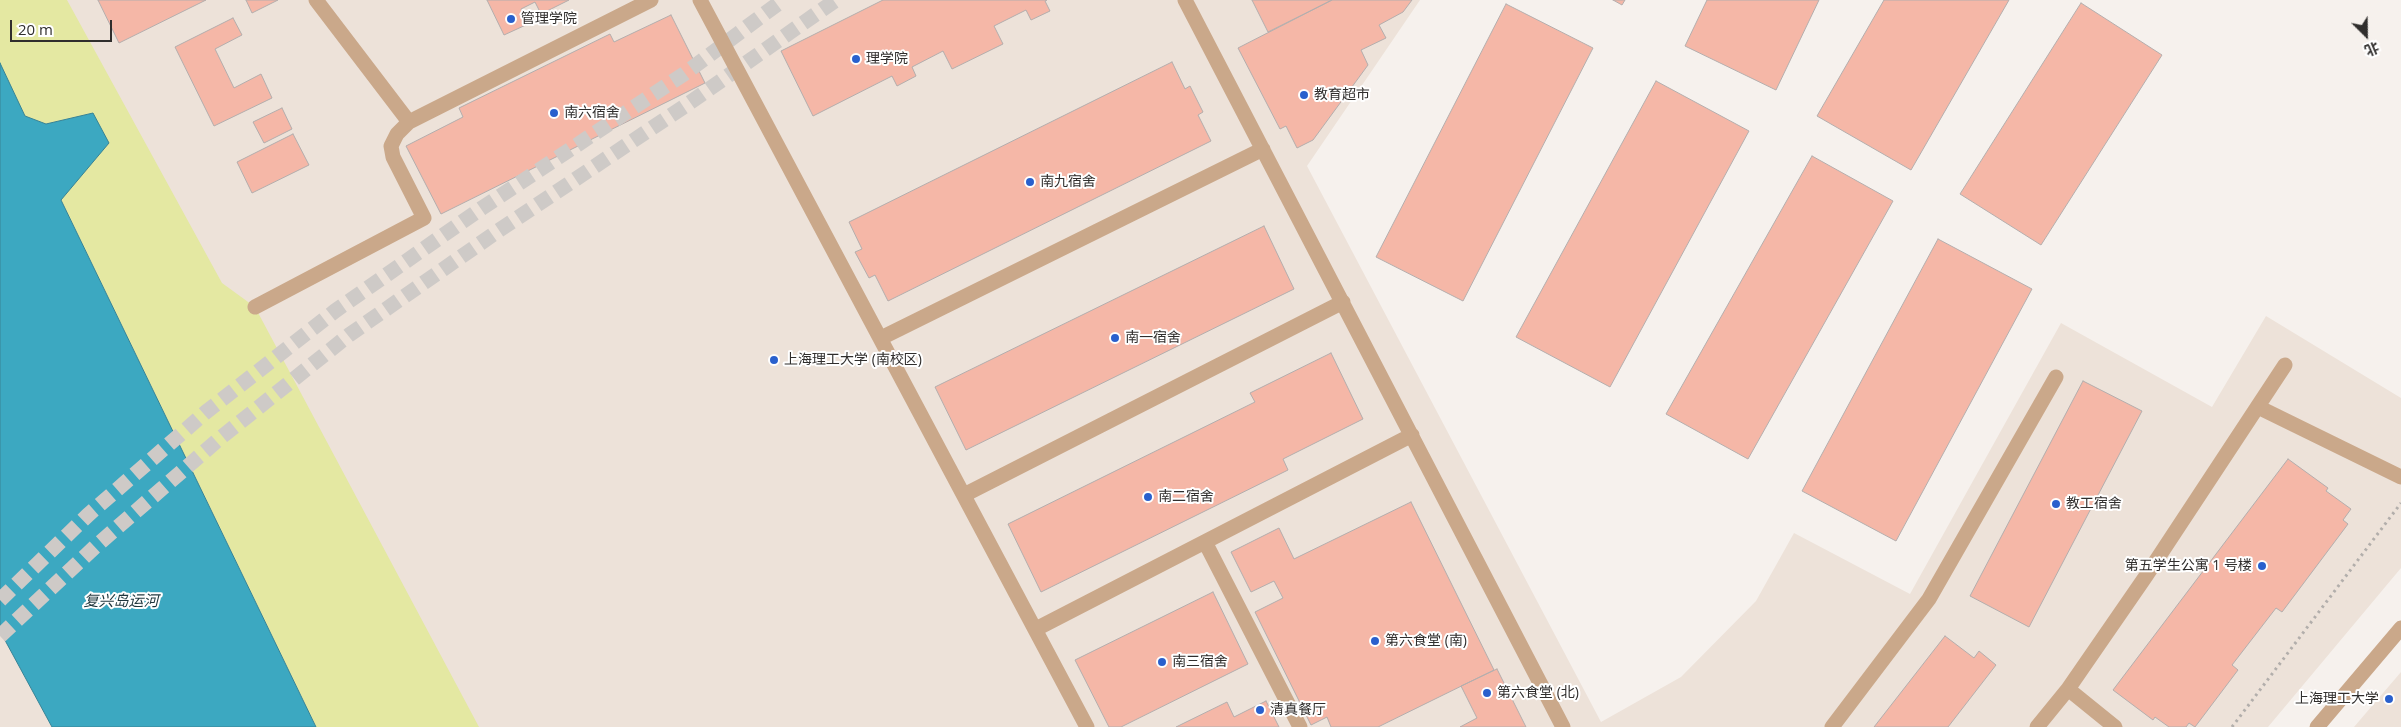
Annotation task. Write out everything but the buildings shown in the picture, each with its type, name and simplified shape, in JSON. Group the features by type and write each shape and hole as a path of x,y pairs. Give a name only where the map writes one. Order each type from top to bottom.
{"street":[{"path":"316,0 408,122"},
{"path":"255,307 424,218 393,157 391,146 397,134 408,122 651,0"},
{"path":"700,0 1087,727"},
{"path":"1185,0 1563,727"},
{"path":"881,338 1263,150"},
{"path":"964,495 1343,302"},
{"path":"2038,727 2068,689 2285,365"},
{"path":"1832,727 1930,599 2056,377"},
{"path":"2258,407 2401,477"},
{"path":"1036,629 1412,435"},
{"path":"1205,542 1300,727"},
{"path":"2317,727 2401,628"},
{"path":"2068,689 2115,727"}],"path":[{"path":"2232,727 2401,502"}],"shaded area":[{"name":"上海理工大学 (南校区)","path":"0,0 1420,0 1307,166 1601,722 1681,677 1756,601 1794,533 1910,594 2061,323 2212,407 2266,316 2401,398 2401,568 2268,727 316,727 0,63"},
{"path":"0,631 52,727 0,727"},
{"name":"上海理工大学","path":"2401,672 2401,727 2354,727"}],"green space":[{"path":"0,0 67,0 222,283 255,307 479,727 316,727 61,200 93,113 46,124 24,116 0,63"}],"water":[{"name":"复兴岛运河","path":"0,63 25,116 46,124 93,113 109,143 61,200 316,727 52,727 0,631"}],"tunnel":[{"path":"0,600 88,515 206,412 335,311 482,208 684,74 783,0"},
{"path":"0,636 96,546 219,439 349,335 498,231 685,106 836,0"}],"place":[{"name":"管理学院","path":"511,19"},
{"name":"理学院","path":"856,59"},
{"name":"教育超市","path":"1304,95"},
{"name":"南六宿舍","path":"554,113"},
{"name":"南九宿舍","path":"1030,182"},
{"name":"南一宿舍","path":"1115,338"},
{"name":"上海理工大学 (南校区)","path":"774,360"},
{"name":"南二宿舍","path":"1148,497"},
{"name":"教工宿舍","path":"2056,504"},
{"name":"第五学生公寓 1 号楼","path":"2262,566"},
{"name":"第六食堂 (南)","path":"1375,641"},
{"name":"南三宿舍","path":"1162,662"},
{"name":"第六食堂 (北)","path":"1487,693"},
{"name":"上海理工大学","path":"2389,699"},
{"name":"清真餐厅","path":"1260,710"}]}
